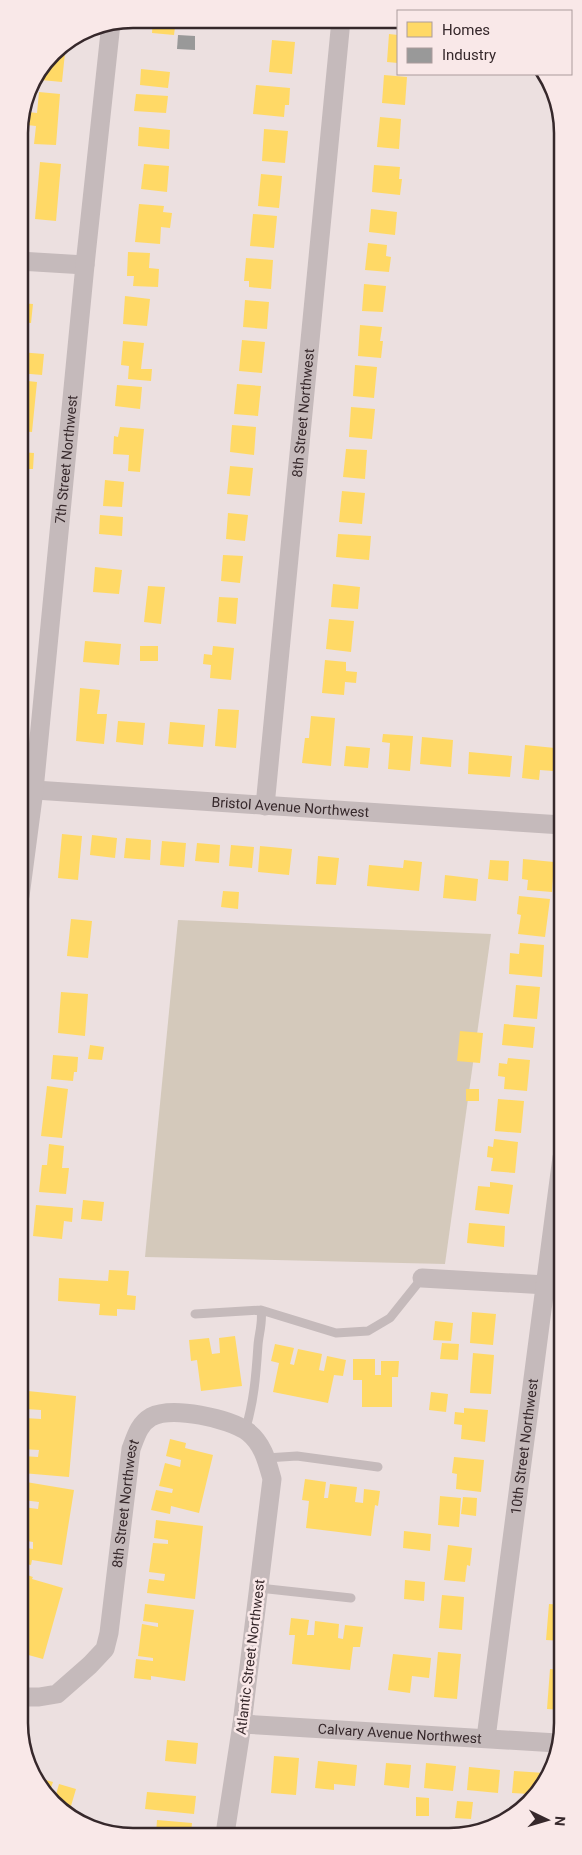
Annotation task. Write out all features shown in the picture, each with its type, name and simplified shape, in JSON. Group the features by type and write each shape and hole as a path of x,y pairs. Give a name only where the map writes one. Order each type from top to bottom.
{"street":[{"name":"8th Street Northwest","path":"265,806 340,28"},
{"name":"7th Street Northwest","path":"28,781 110,30"},
{"path":"28,262 85,265"},
{"name":"Bristol Avenue Northwest","path":"28,790 554,824"},
{"name":"10th Street Northwest","path":"486,1738 554,1221"},
{"path":"422,1278 546,1285"},
{"name":"8th Street Northwest","path":"28,1697 57,1694 90,1665 104,1649 109,1633 131,1449 140,1426 152,1416 172,1413 226,1420 245,1431 264,1451 272,1479"},
{"name":"Atlantic Street Northwest","path":"226,1828 242,1724 272,1479"},
{"name":"Calvary Avenue Northwest","path":"242,1724 552,1743"}],"lane":[{"path":"195,1314 261,1310 336,1333 368,1331 390,1318 422,1278"},
{"path":"245,1431 256,1379 262,1319 261,1310"},
{"path":"266,1458 296,1456 378,1467"},
{"path":"259,1588 351,1598"}],"shaded area":[{"path":"178,920 491,934 445,1264 145,1257"}],"building: Homes":[{"path":"152,28 175,28 174,35 152,33"},
{"path":"389,34 397,35 397,63 387,62"},
{"path":"272,40 295,42 292,74 269,72"},
{"path":"65,52 62,82 41,80"},
{"path":"141,69 170,72 168,88 140,85"},
{"path":"384,75 407,77 405,105 382,103"},
{"path":"256,85 290,88 289,105 285,105 284,117 253,114"},
{"path":"39,92 60,94 56,145 34,144 36,126 28,125 28,119 30,112 37,113"},
{"path":"136,94 168,96 166,113 134,111"},
{"path":"380,117 401,119 399,149 377,147"},
{"path":"139,127 170,130 169,149 138,146"},
{"path":"264,129 288,131 285,163 262,161"},
{"path":"40,162 61,164 56,221 35,219"},
{"path":"144,164 169,166 167,192 141,189"},
{"path":"374,165 400,167 399,179 402,179 400,195 372,192"},
{"path":"261,174 282,176 279,208 258,206"},
{"path":"139,204 164,206 163,212 172,213 170,228 161,227 160,244 135,242"},
{"path":"371,209 397,212 395,235 369,232"},
{"path":"253,214 277,216 274,248 250,246"},
{"path":"368,243 387,245 386,256 391,257 389,272 365,270"},
{"path":"128,252 150,253 149,268 159,269 158,287 133,286 134,276 127,276"},
{"path":"246,258 273,260 271,289 249,287 249,281 244,281"},
{"path":"364,284 386,286 383,312 362,311"},
{"path":"125,296 150,299 147,326 123,324"},
{"path":"245,300 269,302 267,329 243,327"},
{"path":"28,304 33,304 31,323 28,323"},
{"path":"360,325 382,327 380,341 383,341 381,358 358,356"},
{"path":"242,340 265,342 262,373 239,371"},
{"path":"123,341 144,343 141,369 152,369 151,381 128,379 129,366 121,365"},
{"path":"28,353 44,354 42,375 28,374"},
{"path":"355,365 377,367 374,398 353,396"},
{"path":"28,381 37,382 32,432 28,432"},
{"path":"237,384 261,386 258,416 234,414"},
{"path":"117,385 142,387 140,409 115,406"},
{"path":"351,407 375,409 372,439 349,437"},
{"path":"232,425 256,427 254,455 230,452"},
{"path":"120,427 144,429 140,472 128,471 129,455 113,454 114,436 118,437"},
{"path":"346,449 367,450 365,479 343,477"},
{"path":"28,453 34,453 33,469 28,469"},
{"path":"230,466 253,468 250,496 227,494"},
{"path":"105,480 124,482 122,507 103,506"},
{"path":"342,491 365,493 362,524 339,522"},
{"path":"228,513 248,515 245,541 226,539"},
{"path":"100,515 123,517 122,536 99,534"},
{"path":"338,534 371,536 369,560 336,557"},
{"path":"223,555 243,556 240,583 221,581"},
{"path":"95,567 122,570 119,594 93,592"},
{"path":"333,584 360,587 358,609 331,607"},
{"path":"148,586 165,587 161,624 144,622"},
{"path":"219,597 238,598 236,624 217,622"},
{"path":"329,619 354,621 351,652 326,649"},
{"path":"85,641 121,644 119,665 83,662"},
{"path":"140,646 158,646 158,661 140,661"},
{"path":"213,646 234,648 231,680 210,678 211,665 203,664 204,654 212,655"},
{"path":"325,660 346,662 346,671 357,672 356,683 345,682 344,695 322,693"},
{"path":"80,688 100,690 97,714 107,714 104,744 76,741"},
{"path":"218,709 239,710 236,748 215,746"},
{"path":"311,716 335,718 331,766 302,763 305,738 309,738"},
{"path":"118,721 145,723 143,745 116,742"},
{"path":"170,722 205,725 203,747 168,744"},
{"path":"383,734 413,736 410,771 388,769 390,743 382,742"},
{"path":"422,737 453,740 451,767 420,764"},
{"path":"525,745 554,748 553,771 540,770 539,780 522,778"},
{"path":"346,746 370,748 368,768 344,766"},
{"path":"469,752 512,756 510,777 468,774"},
{"path":"62,834 82,836 78,880 58,878"},
{"path":"92,835 117,838 115,858 90,855"},
{"path":"126,838 151,840 150,860 124,858"},
{"path":"162,841 186,843 184,867 160,865"},
{"path":"197,843 220,845 219,863 195,861"},
{"path":"231,845 254,847 252,868 229,866"},
{"path":"260,846 292,849 289,875 258,872"},
{"path":"318,856 339,858 336,885 316,884"},
{"path":"523,859 554,862 552,892 527,890 528,880 522,879"},
{"path":"404,860 422,862 419,891 367,886 369,865 403,868"},
{"path":"490,860 509,861 508,881 488,879"},
{"path":"445,875 478,879 476,901 443,898"},
{"path":"223,891 239,892 238,909 221,907"},
{"path":"519,896 550,899 545,937 518,934 521,915 517,914"},
{"path":"71,919 92,921 88,958 67,956"},
{"path":"520,943 544,945 542,977 509,974 510,953 519,954"},
{"path":"516,985 540,987 537,1019 513,1017"},
{"path":"61,992 88,994 85,1036 58,1033"},
{"path":"504,1024 535,1027 533,1048 502,1045"},
{"path":"460,1031 483,1033 480,1063 457,1061"},
{"path":"90,1045 104,1047 102,1060 88,1059"},
{"path":"53,1055 78,1057 77,1072 74,1072 73,1081 51,1079"},
{"path":"508,1058 530,1060 527,1091 504,1089 505,1077 498,1076 499,1063 507,1064"},
{"path":"47,1086 68,1089 62,1138 41,1136"},
{"path":"466,1089 479,1089 479,1101 466,1101"},
{"path":"498,1099 524,1101 521,1133 495,1131"},
{"path":"494,1139 518,1142 515,1173 491,1171 493,1158 487,1157 488,1146 493,1147"},
{"path":"49,1144 64,1146 62,1168 69,1168 66,1194 39,1192 42,1165 47,1165"},
{"path":"490,1182 513,1185 509,1214 475,1210 478,1186 490,1187"},
{"path":"83,1200 104,1202 102,1221 81,1219"},
{"path":"36,1205 73,1208 72,1222 64,1221 62,1239 33,1236"},
{"path":"469,1223 505,1226 504,1247 467,1243"},
{"path":"109,1270 129,1271 127,1295 136,1296 135,1310 117,1309 117,1316 99,1315 100,1304 58,1301 59,1278 108,1281"},
{"path":"472,1312 496,1314 493,1345 470,1343"},
{"path":"435,1321 453,1323 451,1341 433,1340"},
{"path":"235,1336 242,1386 201,1391 197,1360 191,1361 189,1340 209,1338 212,1354 220,1353 219,1338"},
{"path":"442,1343 459,1344 458,1360 440,1359"},
{"path":"275,1344 294,1348 290,1364 294,1365 298,1349 322,1354 319,1370 324,1371 327,1356 346,1360 343,1376 334,1375 328,1403 273,1392 279,1363 271,1361"},
{"path":"473,1353 494,1355 491,1394 470,1393"},
{"path":"353,1359 375,1359 375,1375 381,1375 381,1361 399,1361 398,1377 392,1377 392,1407 362,1407 362,1380 353,1380"},
{"path":"28,1391 76,1396 69,1477 28,1474 28,1456 38,1457 39,1450 28,1449 28,1418 41,1419 41,1410 28,1409"},
{"path":"431,1392 448,1394 446,1412 429,1410"},
{"path":"464,1408 488,1410 485,1442 461,1439 462,1425 454,1424 455,1412 464,1413"},
{"path":"170,1439 186,1443 185,1448 213,1455 199,1513 171,1506 170,1514 151,1510 156,1490 172,1493 173,1489 159,1486 165,1463 180,1467 181,1460 166,1456"},
{"path":"454,1457 484,1460 481,1492 456,1489 457,1474 452,1473"},
{"path":"305,1479 326,1482 324,1498 328,1498 330,1484 357,1487 355,1502 363,1503 364,1489 380,1491 378,1506 375,1505 371,1536 306,1528 309,1501 302,1500"},
{"path":"28,1482 74,1490 62,1565 32,1560 31,1565 28,1564 28,1548 33,1549 33,1542 28,1541 28,1508 38,1509 39,1502 28,1501"},
{"path":"440,1496 461,1498 459,1527 438,1525"},
{"path":"463,1497 477,1498 476,1516 461,1514"},
{"path":"156,1520 203,1526 195,1599 147,1593 149,1579 164,1581 165,1574 149,1572 153,1543 168,1544 168,1540 154,1538"},
{"path":"404,1531 431,1534 430,1551 403,1548"},
{"path":"448,1545 472,1548 470,1566 467,1565 465,1582 444,1580"},
{"path":"28,1575 33,1577 32,1579 63,1588 43,1659 28,1655"},
{"path":"405,1580 425,1582 424,1601 404,1599"},
{"path":"442,1595 464,1597 462,1630 439,1628"},
{"path":"145,1604 194,1610 185,1681 151,1676 151,1680 134,1678 136,1659 153,1661 153,1658 138,1656 142,1624 158,1627 158,1623 143,1621"},
{"path":"549,1604 554,1604 554,1640 546,1640"},
{"path":"291,1618 309,1620 307,1635 314,1635 315,1621 339,1624 338,1638 343,1639 345,1625 363,1627 360,1647 353,1647 350,1670 292,1664 295,1635 289,1635"},
{"path":"438,1652 461,1654 457,1699 434,1697"},
{"path":"393,1654 431,1658 429,1678 412,1676 410,1693 388,1690"},
{"path":"550,1669 554,1669 554,1709 547,1709"},
{"path":"167,1740 198,1743 196,1764 165,1761"},
{"path":"274,1756 299,1758 296,1795 271,1793"},
{"path":"318,1761 357,1765 355,1786 334,1784 334,1790 315,1788"},
{"path":"386,1763 411,1765 409,1788 384,1785"},
{"path":"426,1763 456,1766 453,1791 424,1788"},
{"path":"469,1767 500,1770 498,1793 467,1790"},
{"path":"514,1771 542,1773 537,1781 526,1794 512,1793"},
{"path":"45,1780 53,1782 51,1788"},
{"path":"59,1784 76,1789 71,1806 56,1795"},
{"path":"147,1792 196,1796 194,1814 145,1809"},
{"path":"416,1797 429,1798 429,1816 416,1816"},
{"path":"457,1801 473,1802 471,1819 455,1818"},
{"path":"157,1820 192,1823 192,1828 156,1828"}],"building: Industry":[{"path":"178,35 195,36 195,50 177,49"}]}
